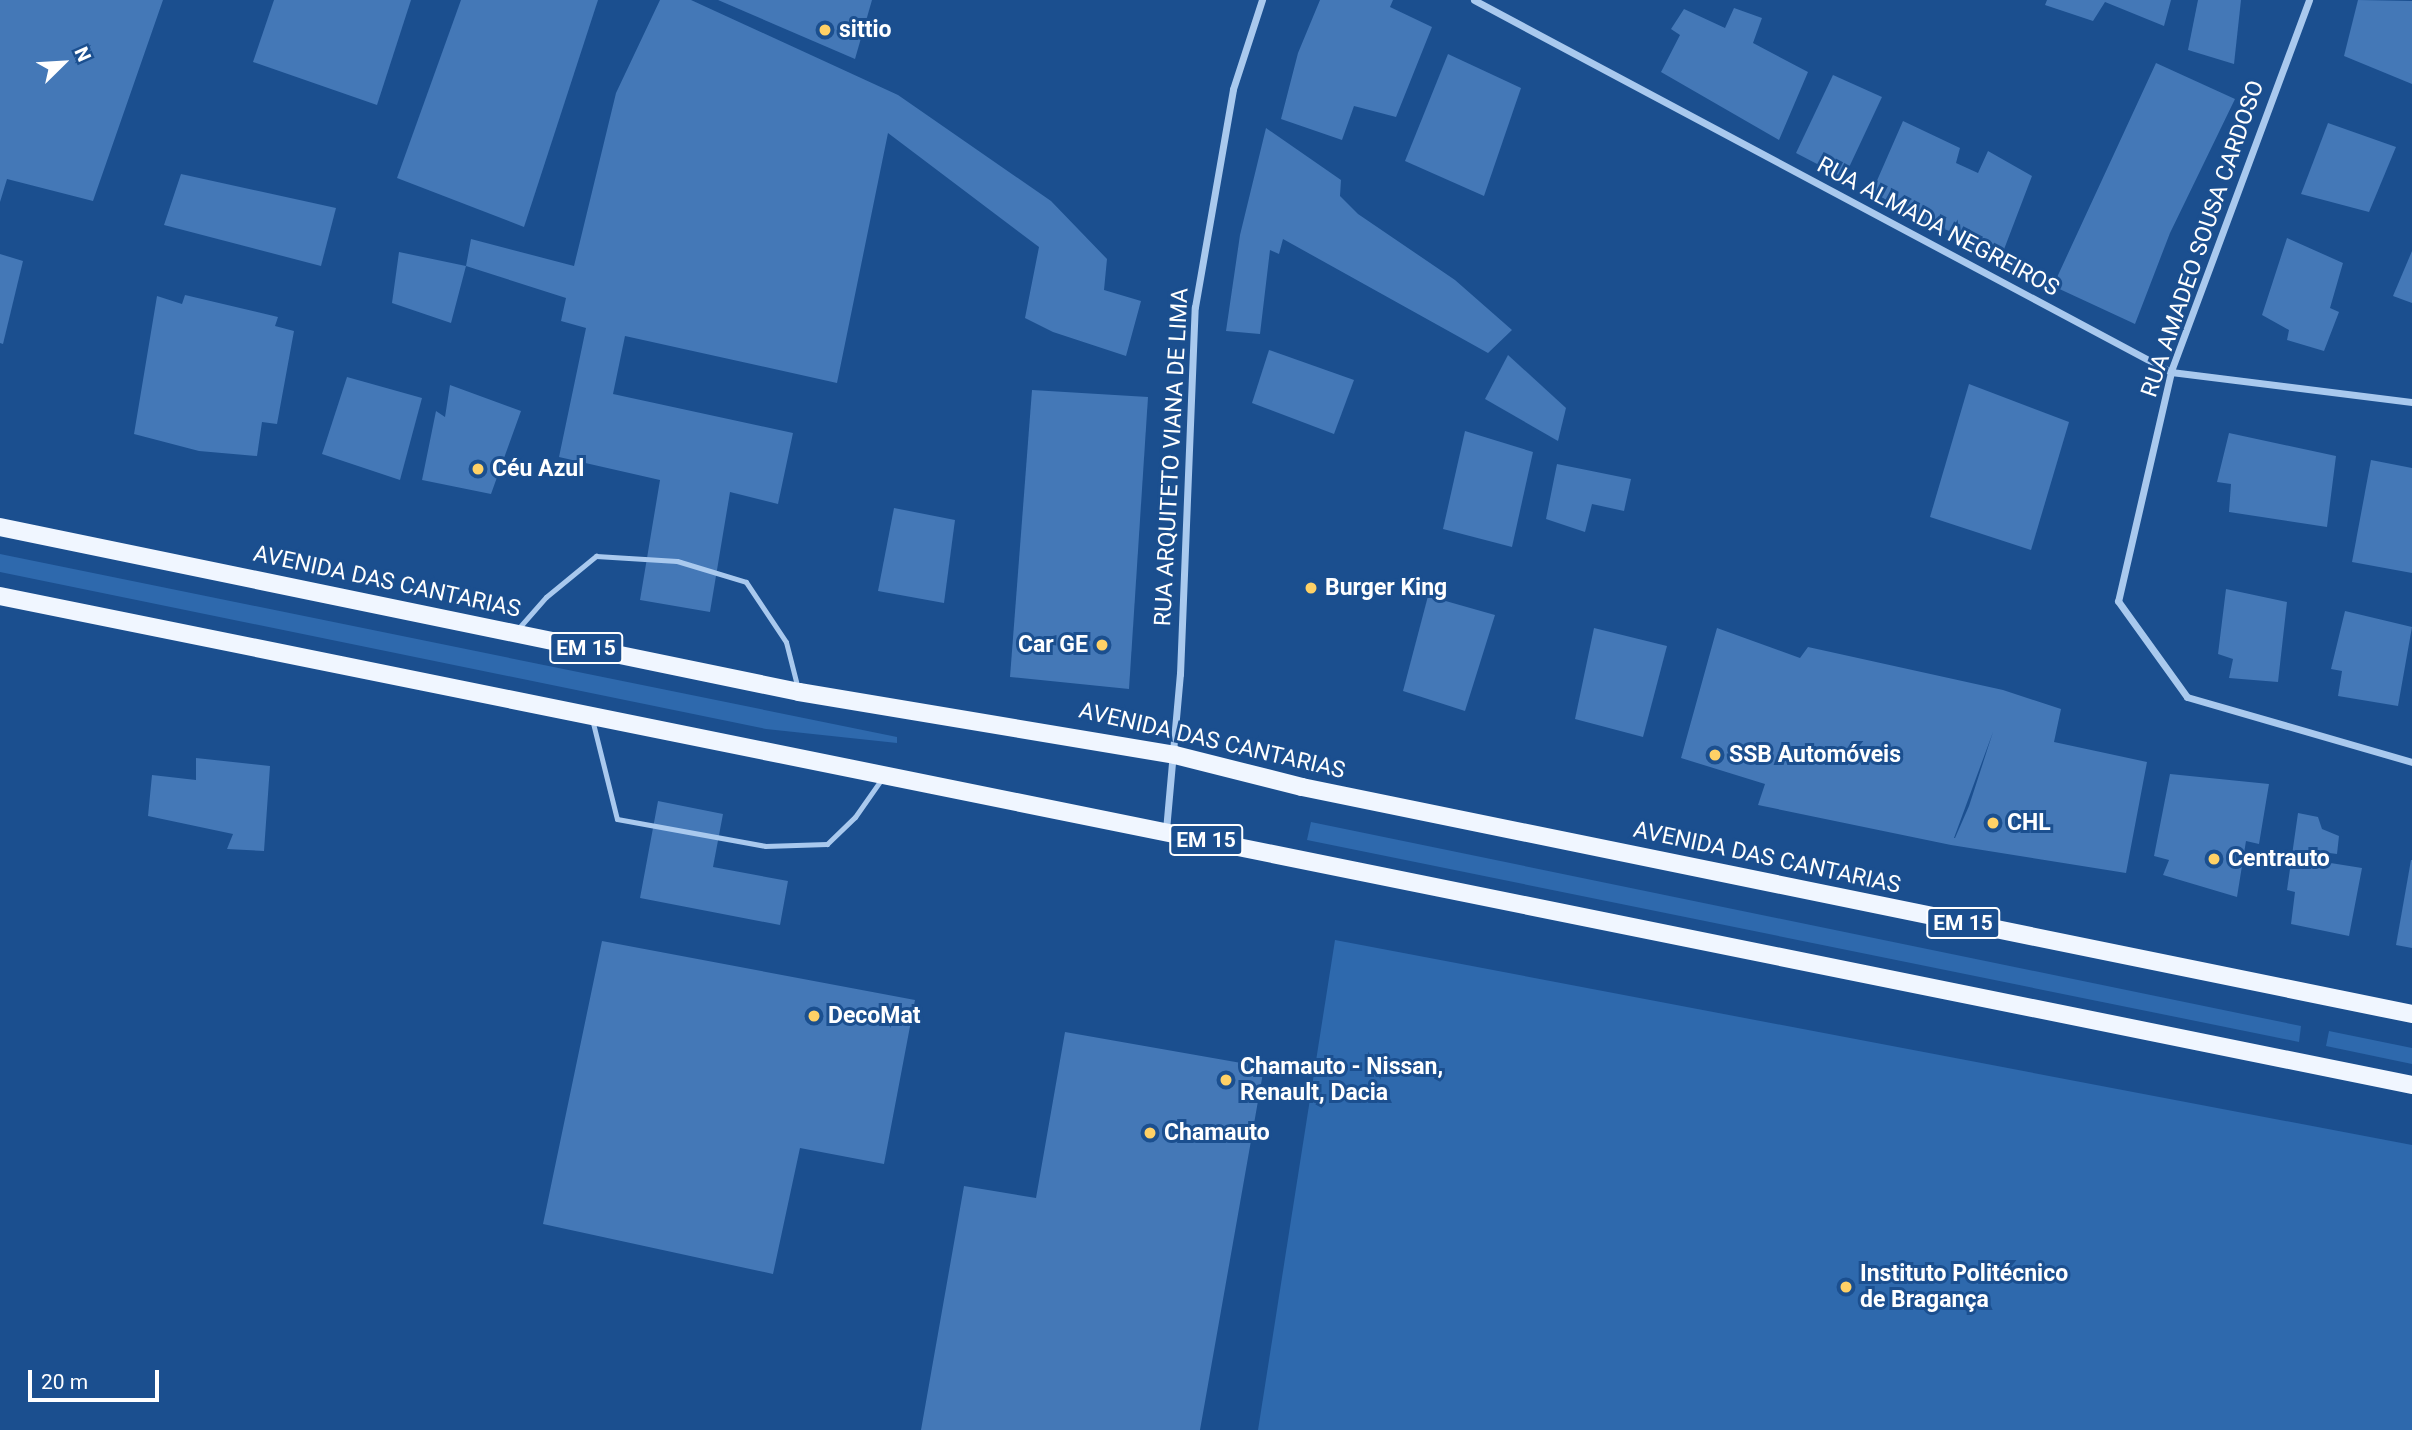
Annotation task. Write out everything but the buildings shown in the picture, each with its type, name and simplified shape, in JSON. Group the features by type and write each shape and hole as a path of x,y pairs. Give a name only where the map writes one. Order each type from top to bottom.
{"main road":[{"name":"AVENIDA DAS CANTARIAS","path":"0,527 799,692 1175,755 1303,788 2412,1014"},
{"name":"EM 15","path":"0,596 2412,1085"}],"street":[{"name":"RUA ARQUITETO VIANA DE LIMA","path":"1166,832 1175,755 1195,307 1233,89 1262,0"},
{"name":"RUA ALMADA NEGREIROS","path":"1474,0 2171,372 2412,402"},
{"name":"RUA AMADEO SOUSA CARDOSO","path":"2309,0 2171,372 2119,601 2187,697 2412,762"}],"lane":[{"path":"513,634 546,597 596,556 677,561 746,582 786,642 799,692"},
{"path":"591,716 617,820 765,846 827,844 855,817 885,775"}],"shaded area":[{"path":"0,554 897,737 897,743 766,729 0,572"},
{"path":"1311,822 2301,1026 2299,1042 1307,840"},
{"name":"Instituto Politécnico de Bragança","path":"1335,940 2412,1145 2412,1430 1258,1430"},
{"path":"2329,1031 2412,1048 2412,1064 2326,1046"}],"place":[{"name":"sittio","path":"825,30"},
{"name":"Céu Azul","path":"478,469"},
{"name":"Burger King","path":"1311,588"},
{"name":"Car GE","path":"1102,645"},
{"name":"SSB Automóveis","path":"1715,755"},
{"name":"CHL","path":"1993,823"},
{"name":"Centrauto","path":"2214,859"},
{"name":"DecoMat","path":"814,1016"},
{"name":"Chamauto - Nissan, Renault, Dacia","path":"1226,1080"},
{"name":"Chamauto","path":"1150,1133"},
{"name":"Instituto Politécnico de Bragança","path":"1846,1287"}]}
